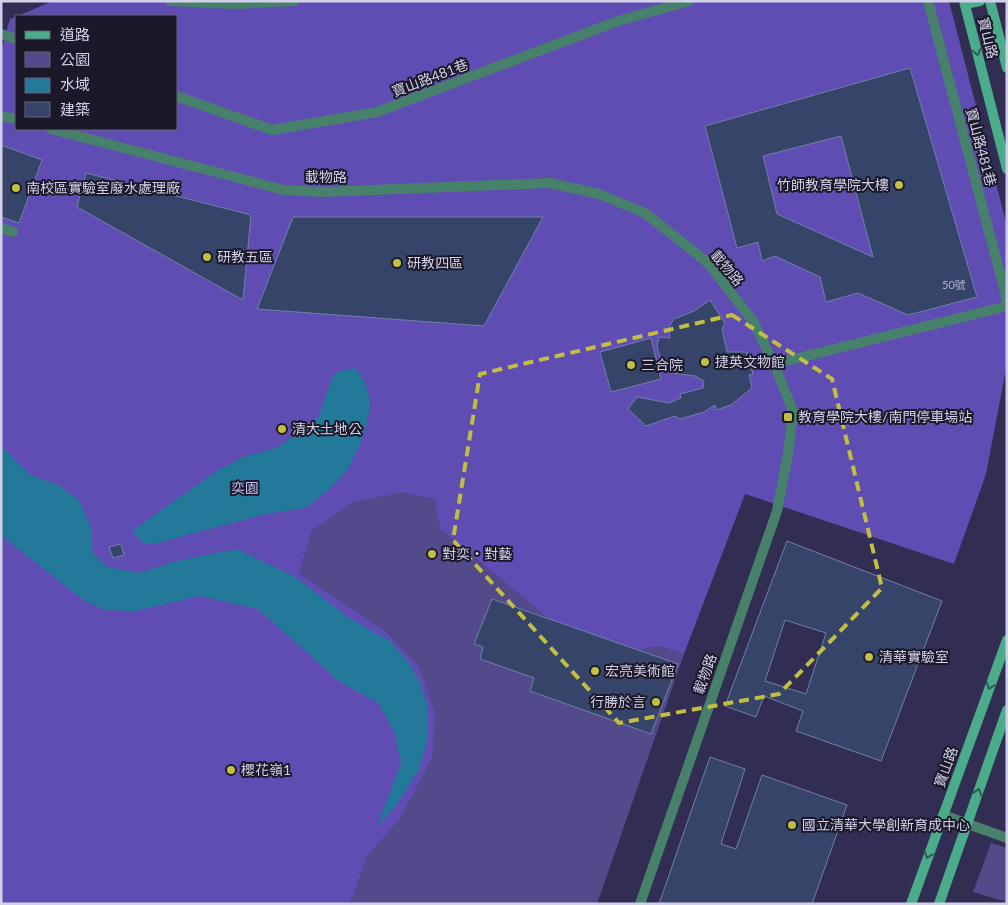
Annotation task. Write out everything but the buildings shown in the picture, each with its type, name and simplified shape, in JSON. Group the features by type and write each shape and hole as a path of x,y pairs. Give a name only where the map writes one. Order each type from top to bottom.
{"street":[{"path":"964,3 980,1"},
{"name":"寶山路","path":"990,1 1007,68"},
{"name":"寶山路","path":"964,3 1007,169"},
{"name":"寶山路","path":"911,904 1007,640"},
{"path":"939,904 1007,710"}],"lane":[{"path":"170,1 235,4 294,1"},
{"name":"寶山路481巷","path":"178,97 272,130 377,112 618,21 688,1"},
{"name":"寶山路481巷","path":"928,1 1007,300"},
{"path":"1,34 15,39"},
{"path":"1,116 15,120"},
{"name":"載物路","path":"55,130 284,190 323,192 550,183 599,194 645,212 707,262 752,321 774,364 793,411 788,454 777,511 640,904"},
{"path":"1,228 13,232"},
{"path":"774,364 1007,306"},
{"path":"943,815 1007,838"}],"highlighted area":[{"path":"732,315 832,379 882,588 779,694 619,723 453,540 480,374"}],"green space":[{"name":"奕園","path":"53,1 949,1 1007,226 1007,364 986,474 954,564 745,494 684,654 658,646 592,660 532,605 440,529 435,499 403,493 353,502 312,531 299,573 388,633 418,665 435,714 432,758 399,820 368,856 350,904 1,904 1,51 10,19 15,16 15,130 178,130 178,15 19,15"},
{"path":"403,493 436,499 440,529 532,605 592,660 658,646 684,654 597,904 350,904 368,856 399,820 418,665 388,633 299,573 312,531 352,502"},
{"path":"991,843 1007,848 1007,902 973,892"}],"water":[{"path":"356,368 366,385 370,401 368,419 360,445 346,472 327,491 305,508 265,514 153,544 143,543 132,531 218,470 243,457 276,448 300,432 319,416 332,378 339,371"},
{"path":"1,446 30,475 60,486 79,500 91,528 91,551 107,567 139,573 181,560 237,549 295,577 349,618 390,641 408,661 419,681 428,707 427,741 419,769 397,804 377,827 401,763 395,733 378,703 340,682 258,609 200,596 135,611 104,610 82,599 1,535"}],"place":[{"name":"竹師教育學院大樓","path":"899,185"},
{"name":"南校區實驗室廢水處理廠","path":"16,188"},
{"name":"研教五區","path":"207,257"},
{"name":"研教四區","path":"397,263"},
{"name":"捷英文物館","path":"705,362"},
{"name":"三合院","path":"631,365"},
{"name":"教育學院大樓/南門停車場站","path":"788,417"},
{"name":"清大土地公","path":"282,429"},
{"name":"對奕‧對藝","path":"432,554"},
{"name":"清華實驗室","path":"869,657"},
{"name":"宏亮美術館","path":"595,671"},
{"name":"行勝於言","path":"656,702"},
{"name":"櫻花嶺1","path":"231,770"},
{"name":"國立清華大學創新育成中心","path":"792,825"}]}
